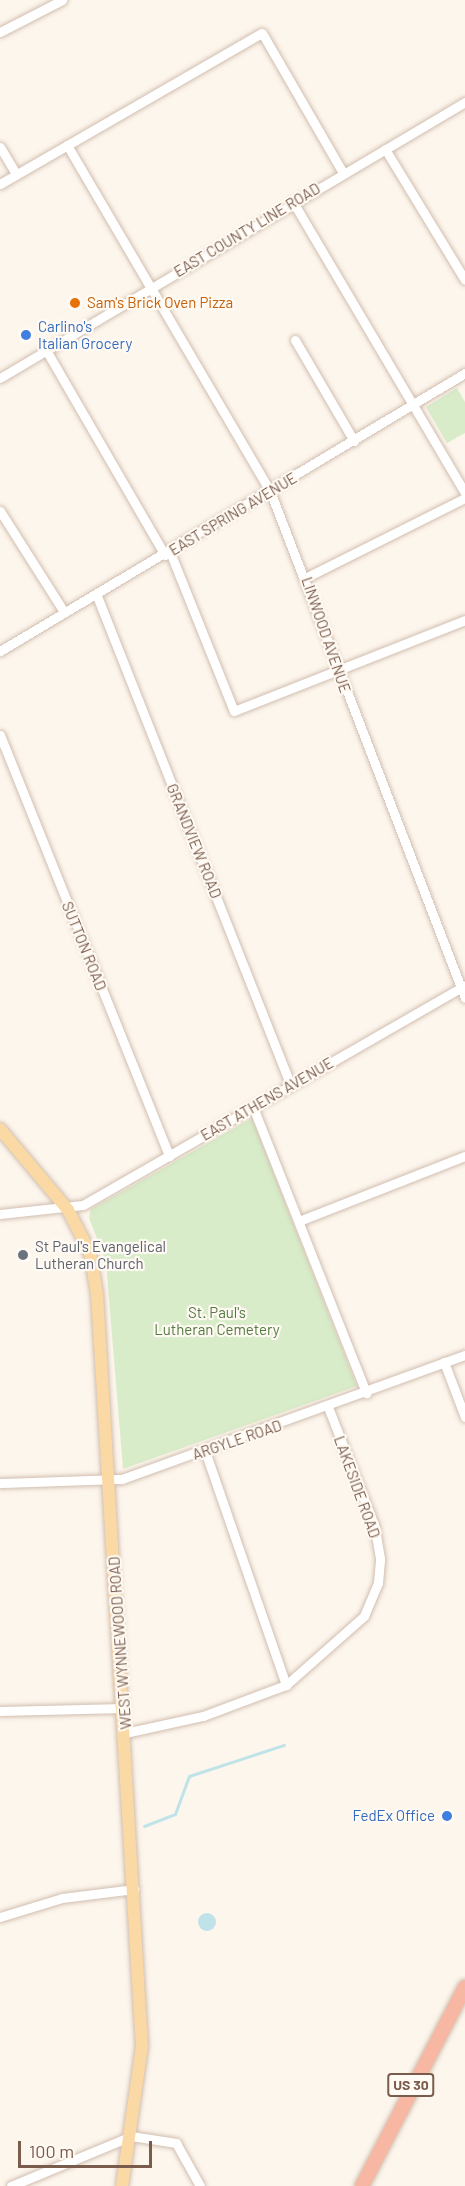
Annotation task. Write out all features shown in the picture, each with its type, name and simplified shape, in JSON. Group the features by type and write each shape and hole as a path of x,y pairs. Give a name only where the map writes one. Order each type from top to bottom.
{"highway":[{"name":"US 30","path":"363,2186 465,1987"}],"main road":[{"name":"WEST WYNNEWOOD ROAD","path":"0,1130 68,1210 94,1269 124,1708 142,2046 131,2136 122,2186"}],"street":[{"path":"0,32 62,0"},
{"path":"0,184 261,33 342,171"},
{"name":"EAST COUNTY LINE ROAD","path":"0,378 154,287 342,171 385,149 465,102"},
{"name":"LINWOOD AVENUE","path":"67,145 154,287 270,491 307,577 336,670 463,986 465,998"},
{"path":"0,147 16,174"},
{"path":"385,149 465,280"},
{"path":"293,202 465,493"},
{"path":"295,340 354,441"},
{"path":"46,350 168,553 234,711 465,620"},
{"name":"EAST SPRING AVENUE","path":"0,651 64,612 98,596 465,373"},
{"path":"307,577 465,498"},
{"path":"1,514 64,612"},
{"name":"GRANDVIEW ROAD","path":"98,596 291,1086"},
{"name":"SUTTON ROAD","path":"0,735 169,1156"},
{"name":"EAST ATHENS AVENUE","path":"68,1210 169,1156 463,986"},
{"path":"253,1107 366,1393"},
{"path":"299,1221 465,1156"},
{"path":"0,1214 68,1210"},
{"name":"ARGYLE ROAD","path":"0,1484 109,1480 205,1451 366,1393 465,1354"},
{"path":"444,1362 465,1417"},
{"name":"LAKESIDE ROAD","path":"125,1733 203,1716 286,1685 354,1627 378,1582 374,1525 328,1407"},
{"path":"205,1451 286,1685"},
{"path":"0,1711 124,1708"},
{"path":"0,1917 62,1898 134,1888"},
{"path":"11,2186 131,2136 176,2143 200,2186"}],"green space":[{"path":"457,388 465,402 465,433 447,443 426,407"},
{"name":"St. Paul's Lutheran Cemetery","path":"252,1118 357,1386 123,1469 106,1262 89,1218 91,1209"}],"water":[{"path":"203,1913 211,1913 216,1918 214,1929 203,1931 198,1926 198,1918"}],"waterway":[{"path":"144,1826 175,1814 189,1776 284,1745"}],"place":[{"name":"Sam's Brick Oven Pizza","path":"75,303"},
{"name":"Carlino's Italian Grocery","path":"26,335"},
{"name":"St Paul's Evangelical Lutheran Church","path":"23,1255"},
{"name":"FedEx Office","path":"447,1816"}]}
